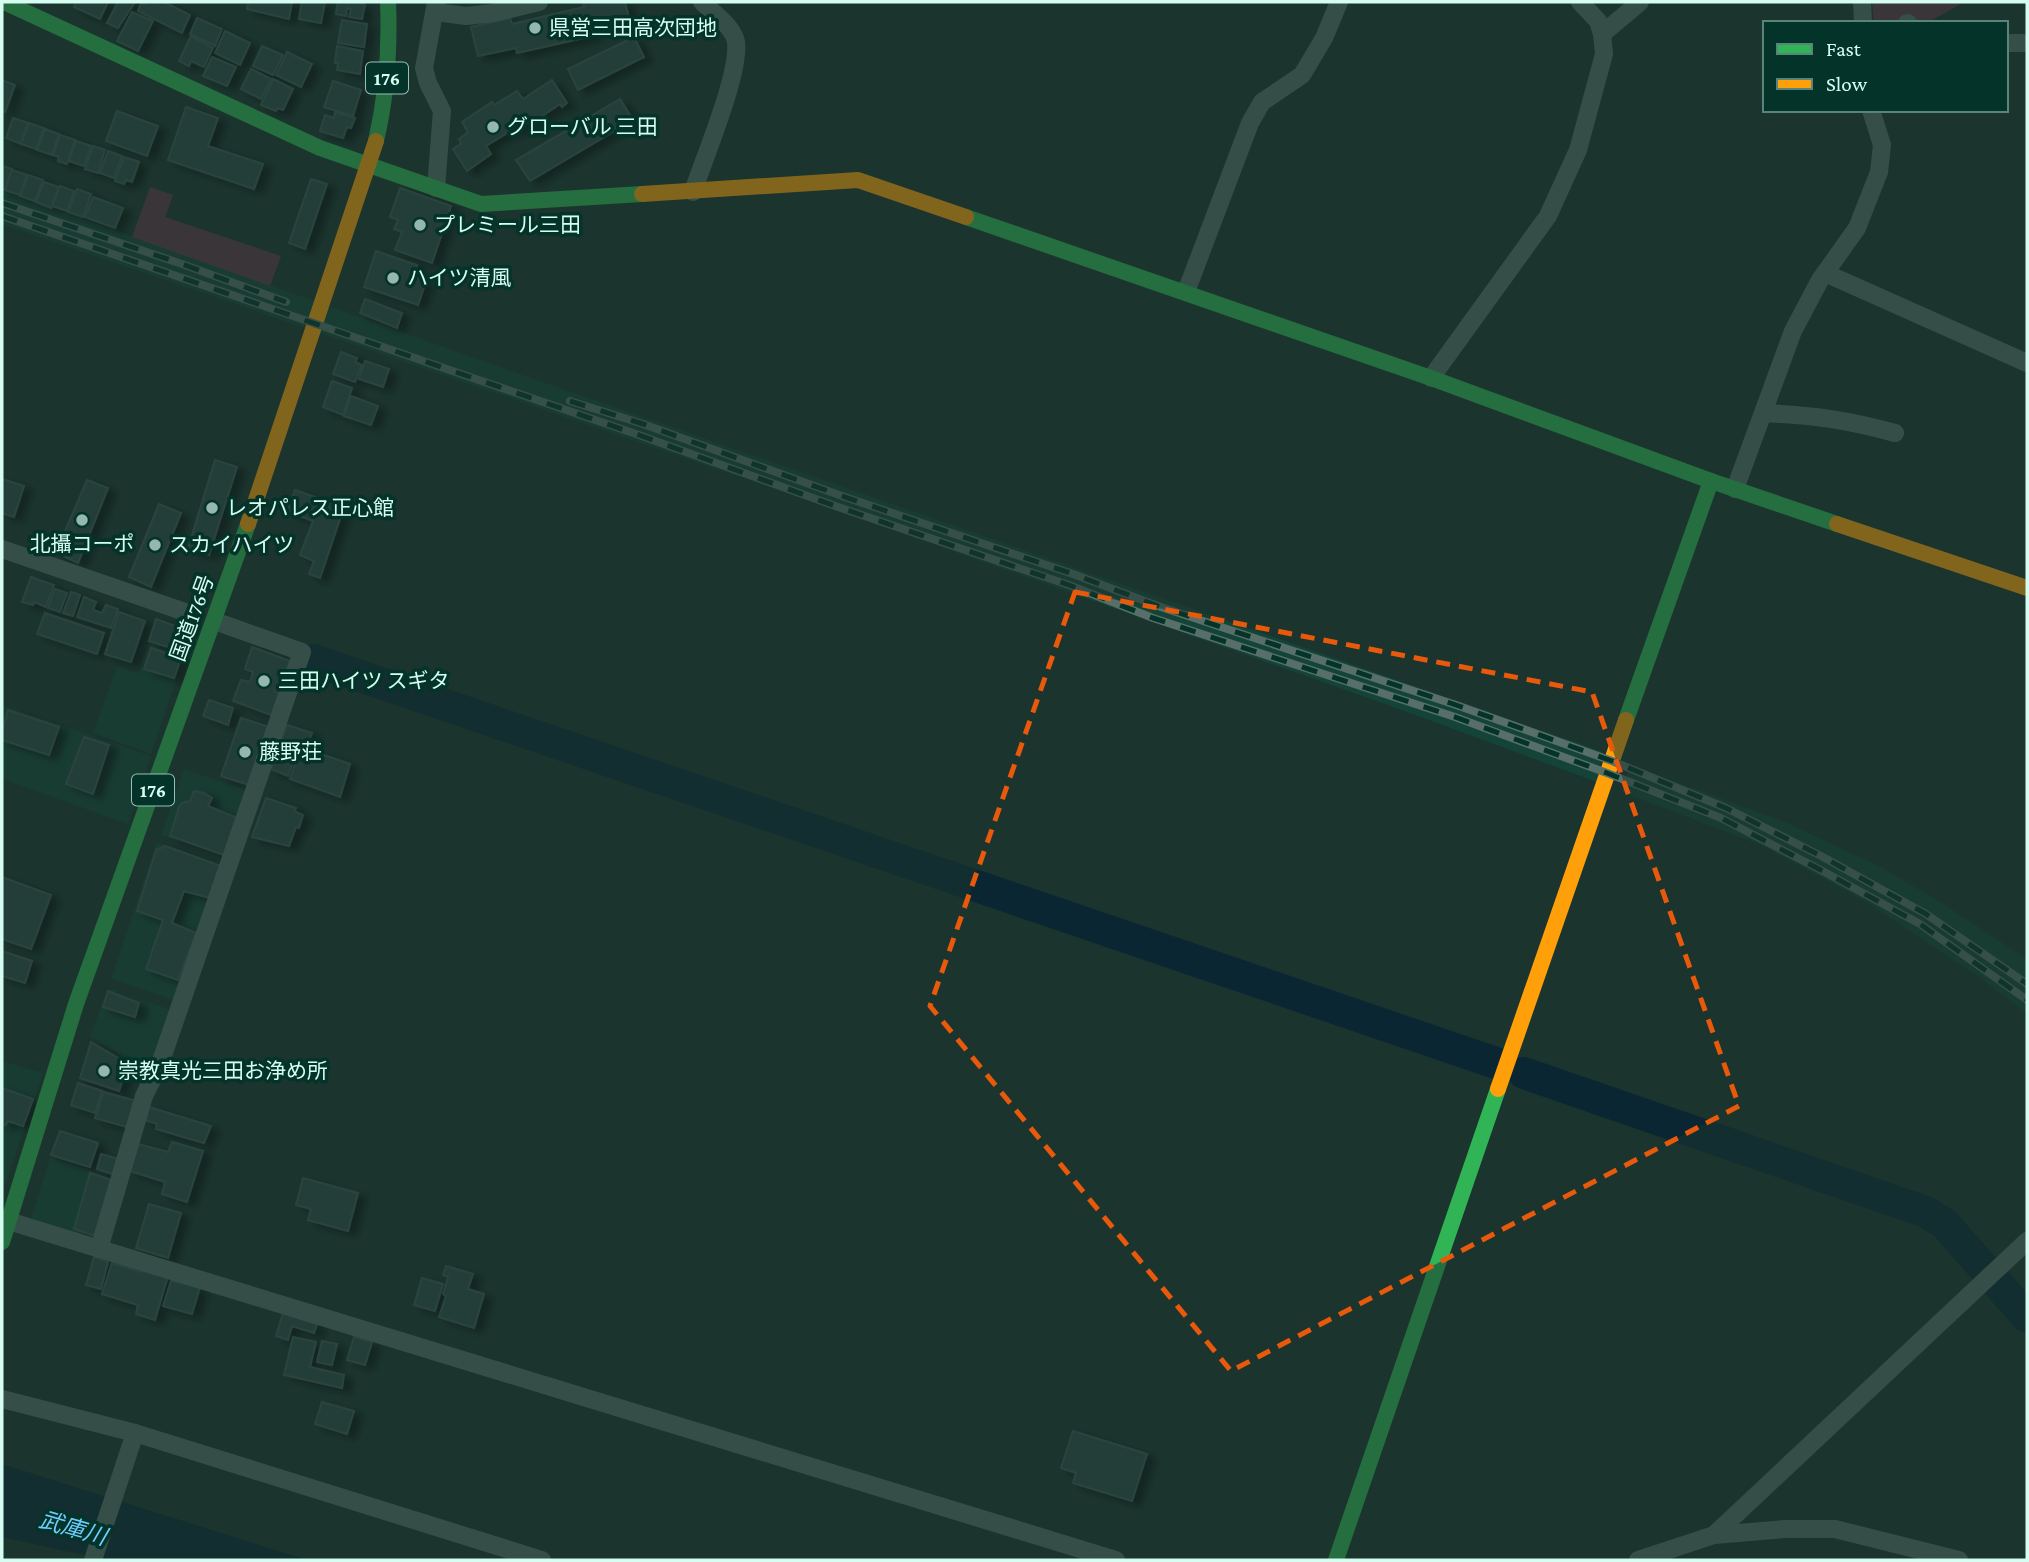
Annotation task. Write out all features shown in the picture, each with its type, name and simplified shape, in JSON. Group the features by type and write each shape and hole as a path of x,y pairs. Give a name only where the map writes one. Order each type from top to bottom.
{"main road":[{"path":"4,2 320,148 481,204 858,180 1430,378 1711,481 2026,585"},
{"name":"国道176号","path":"2,1242 5,1220 76,1004 264,479 363,186 385,101 390,49 388,2"},
{"path":"1336,1560 1607,773 1711,481"}],"street":[{"path":"436,188 442,111 428,83 424,68 436,7 466,16 493,13 539,2"},
{"path":"693,192 733,75 736,42 731,30 702,2"},
{"path":"1186,292 1250,123 1262,102 1302,75 1324,38 1339,2"},
{"path":"1430,378 1548,216 1578,150 1604,54 1598,21 1580,2"},
{"path":"1602,34 1640,2"},
{"path":"1862,2 1863,21"},
{"path":"1735,489 1793,331 1825,273 1857,228 1879,172 1882,145 1872,112"},
{"path":"1825,273 2027,363"},
{"path":"1763,413 1816,415 1853,421 1895,433"},
{"path":"2,549 185,612"},
{"path":"99,1249 144,1096 160,1064 302,652 223,624"},
{"path":"5,1220 1116,1560"},
{"path":"1714,1535 2027,1241"},
{"path":"2,1399 542,1560"},
{"path":"93,1560 133,1440"},
{"path":"1638,1560 1714,1535 1785,1529 1835,1530 1959,1560"}],"highlighted area":[{"path":"1075,592 1592,692 1739,1106 1231,1371 930,1006"}],"shaded area":[{"path":"1872,2 1964,2 1931,21 1874,21"},
{"path":"150,187 173,195 165,217 281,256 270,286 132,237"},
{"path":"2,190 534,379 1603,752 1597,782 1391,706 839,511 2,224"},
{"path":"149,644 184,656 151,754 93,733 117,666 138,673"},
{"path":"2,705 151,756 128,824 2,779"},
{"path":"1630,765 1785,822 1881,867 1942,903 2027,959 2027,1014 1979,977 1863,900 1763,846 1622,792"},
{"path":"184,769 249,791 225,857 161,835"},
{"path":"157,842 223,865 174,1000 111,979"},
{"path":"107,990 115,990 171,1010 151,1071 90,1037"},
{"path":"2,1061 43,1073 2,1194"},
{"path":"50,1158 114,1178 94,1240 31,1219"}],"water":[{"name":"武庫川","path":"2,1464 307,1560 106,1560 2,1537"}],"building":[{"path":"76,2 108,2 100,19 74,7"},
{"path":"118,2 135,2 118,28 107,23"},
{"path":"164,2 190,15 182,33 138,11 141,3"},
{"path":"248,2 292,2 289,19 247,9"},
{"path":"302,2 325,2 321,23 299,19"},
{"path":"338,2 365,4 362,19 349,17 351,9 347,8 346,16 336,14"},
{"name":"県営三田高次団地","path":"583,2 625,2 630,22 592,30 593,36 517,53 516,48 478,56 471,27 510,18 512,24 584,7"},
{"path":"132,12 153,21 138,51 117,41"},
{"path":"197,18 222,29 215,46 190,34"},
{"path":"342,20 367,24 364,47 338,43"},
{"path":"225,31 250,43 240,65 215,53"},
{"path":"191,36 213,48 204,67 191,61 189,66 179,61"},
{"path":"634,37 644,57 578,90 568,69"},
{"path":"262,46 283,55 273,75 253,66"},
{"path":"337,46 363,51 360,74 337,70"},
{"path":"287,52 312,64 301,87 276,75"},
{"path":"212,57 236,67 227,86 203,76"},
{"path":"251,69 271,79 261,99 241,89"},
{"path":"273,79 293,89 283,110 278,108 276,111 261,105"},
{"path":"2,80 15,85 5,112 2,111"},
{"name":"グローバル 三田","path":"552,80 567,103 562,107 560,104 532,123 530,121 513,132 512,130 486,146 491,154 467,171 453,149 461,144 459,139 468,132 462,122 492,102 494,105 517,91 523,99"},
{"path":"333,81 361,90 353,116 324,107"},
{"path":"620,99 633,120 530,181 516,160"},
{"path":"186,107 218,118 208,146 263,164 254,189 168,160"},
{"path":"117,111 158,126 147,156 106,141"},
{"path":"335,112 355,118 351,128 347,127 343,138 320,131 325,115 334,118"},
{"path":"13,118 28,123 21,144 6,138"},
{"path":"29,123 44,128 36,149 21,144"},
{"path":"45,129 59,134 52,155 37,150"},
{"path":"60,135 75,140 67,164 58,161 59,157 53,155"},
{"path":"76,141 91,146 84,166 69,161"},
{"path":"93,146 105,150 98,173 85,169"},
{"path":"108,151 122,156 114,178 100,173"},
{"path":"124,157 139,162 132,182 126,180 124,184 115,181"},
{"path":"2,166 12,169 5,190 2,189"},
{"path":"12,170 27,175 20,195 5,190"},
{"path":"28,175 43,180 35,201 20,196"},
{"path":"311,179 327,184 305,249 289,243"},
{"path":"44,182 59,187 51,208 36,202"},
{"path":"60,186 74,191 67,211 52,206"},
{"name":"プレミール三田","path":"400,188 451,206 432,263 395,250 402,232 394,229 398,220 390,217"},
{"path":"77,189 91,194 83,217 68,212"},
{"path":"93,197 123,208 115,228 85,217"},
{"name":"ハイツ清風","path":"376,251 417,265 413,276 426,281 418,305 364,287"},
{"path":"365,299 402,313 397,328 360,313"},
{"path":"341,352 357,358 355,362 362,365 355,382 333,374"},
{"path":"365,361 389,369 383,387 359,379"},
{"path":"332,381 352,388 343,415 323,407"},
{"path":"351,396 378,406 371,425 344,416"},
{"name":"レオパレス正心館","path":"215,460 237,467 209,555 188,548"},
{"path":"2,479 24,486 14,517 2,513"},
{"name":"北攝コーポ","path":"87,480 108,488 78,563 56,552"},
{"path":"295,490 344,507 320,578 309,574 314,561 300,555 313,521 287,511"},
{"name":"スカイハイツ","path":"159,504 181,513 151,587 129,577"},
{"path":"31,577 54,585 46,607 34,602 33,605 22,602"},
{"path":"55,589 67,593 60,612 48,608"},
{"path":"71,592 80,595 73,616 63,613"},
{"path":"84,597 96,602 93,610 102,613 106,605 118,609 111,628 77,617"},
{"path":"119,612 145,621 131,662 105,654"},
{"path":"45,613 104,633 97,654 37,634"},
{"path":"156,619 178,627 171,648 149,641"},
{"name":"三田ハイツ スギタ","path":"252,647 290,661 282,682 279,680 275,692 279,693 271,715 233,701 241,680 250,682 253,672 245,669"},
{"path":"151,648 181,658 174,678 144,669"},
{"path":"209,700 233,708 228,725 203,716"},
{"path":"8,710 59,727 49,755 2,740"},
{"name":"藤野荘","path":"241,718 269,727 249,785 221,776"},
{"path":"287,725 312,733 308,743 301,741 288,776 271,769"},
{"path":"84,737 109,745 93,794 66,784"},
{"path":"301,747 350,764 340,797 290,779"},
{"path":"194,791 212,798 208,806 237,818 224,855 170,836 179,807 190,801"},
{"path":"266,798 296,808 294,811 303,815 289,846 252,837"},
{"path":"165,846 221,866 210,898 184,891 172,923 196,933 178,980 146,969 163,920 137,911 156,850"},
{"path":"2,877 51,895 31,949 2,939"},
{"path":"2,951 32,961 25,983 2,976"},
{"path":"108,991 139,1003 135,1017 103,1007"},
{"name":"崇教真光三田お浄め所","path":"91,1042 128,1064 119,1091 80,1078"},
{"path":"78,1083 102,1091 95,1113 71,1105"},
{"path":"2,1088 33,1099 23,1126 8,1121 6,1125 2,1124"},
{"path":"104,1092 136,1101 127,1127 95,1118"},
{"path":"149,1107 211,1126 204,1143 156,1129 157,1124 145,1120"},
{"path":"60,1131 98,1143 90,1167 51,1155"},
{"path":"172,1142 203,1151 187,1202 162,1194 165,1182 130,1171 138,1144 168,1152"},
{"path":"101,1154 119,1159 115,1175 97,1169"},
{"path":"90,1173 111,1180 95,1236 74,1229"},
{"path":"303,1178 358,1193 348,1231 308,1220 311,1209 296,1205"},
{"path":"149,1204 181,1213 168,1258 136,1248"},
{"path":"94,1257 108,1262 101,1289 86,1285"},
{"path":"112,1263 141,1272 142,1268 168,1276 155,1320 136,1314 138,1305 102,1294"},
{"path":"446,1266 473,1274 468,1289 484,1294 474,1328 439,1317 446,1296 443,1294 448,1277 443,1275"},
{"path":"422,1278 443,1284 435,1311 414,1305"},
{"path":"171,1281 200,1287 192,1314 163,1306"},
{"path":"283,1313 317,1324 314,1333 292,1326 288,1340 276,1336"},
{"path":"293,1337 316,1342 310,1367 344,1375 342,1388 284,1375"},
{"path":"354,1337 372,1342 365,1365 347,1360"},
{"path":"322,1341 337,1344 332,1365 317,1362"},
{"path":"322,1402 354,1411 347,1434 315,1424"},
{"path":"1073,1431 1147,1454 1132,1501 1073,1483 1076,1473 1061,1468"}],"waterway":[{"path":"313,660 1496,1063"},
{"path":"1524,1073 1926,1212 1945,1224 2027,1317"}],"railway":[{"path":"2,203 286,302"},
{"path":"2,216 1069,585 1153,618 1455,717 1607,773 1721,818 1817,868 1920,924 2027,1000"},
{"path":"570,401 1612,761 1726,808 1823,857 1926,914 2027,984"}],"traffic: fast":[{"path":"4,2 320,148 481,204 642,194"},
{"path":"376,141 387,72 388,2"},
{"path":"966,217 1431,378 1711,481 1837,524"},
{"path":"1626,720 1711,481"},
{"path":"2,1242 76,1004 248,524"},
{"path":"1336,1560 1498,1089"}],"traffic: slow":[{"path":"248,524 376,141"},
{"path":"642,194 858,180 966,217"},
{"path":"1837,524 2027,588"},
{"path":"1498,1089 1626,720"}],"place":[{"name":"県営三田高次団地","path":"535,28"},
{"name":"グローバル 三田","path":"493,127"},
{"name":"プレミール三田","path":"420,225"},
{"name":"ハイツ清風","path":"393,278"},
{"name":"レオパレス正心館","path":"212,508"},
{"name":"北攝コーポ","path":"82,520"},
{"name":"スカイハイツ","path":"155,545"},
{"name":"三田ハイツ スギタ","path":"264,681"},
{"name":"藤野荘","path":"245,752"},
{"name":"崇教真光三田お浄め所","path":"104,1071"}]}
